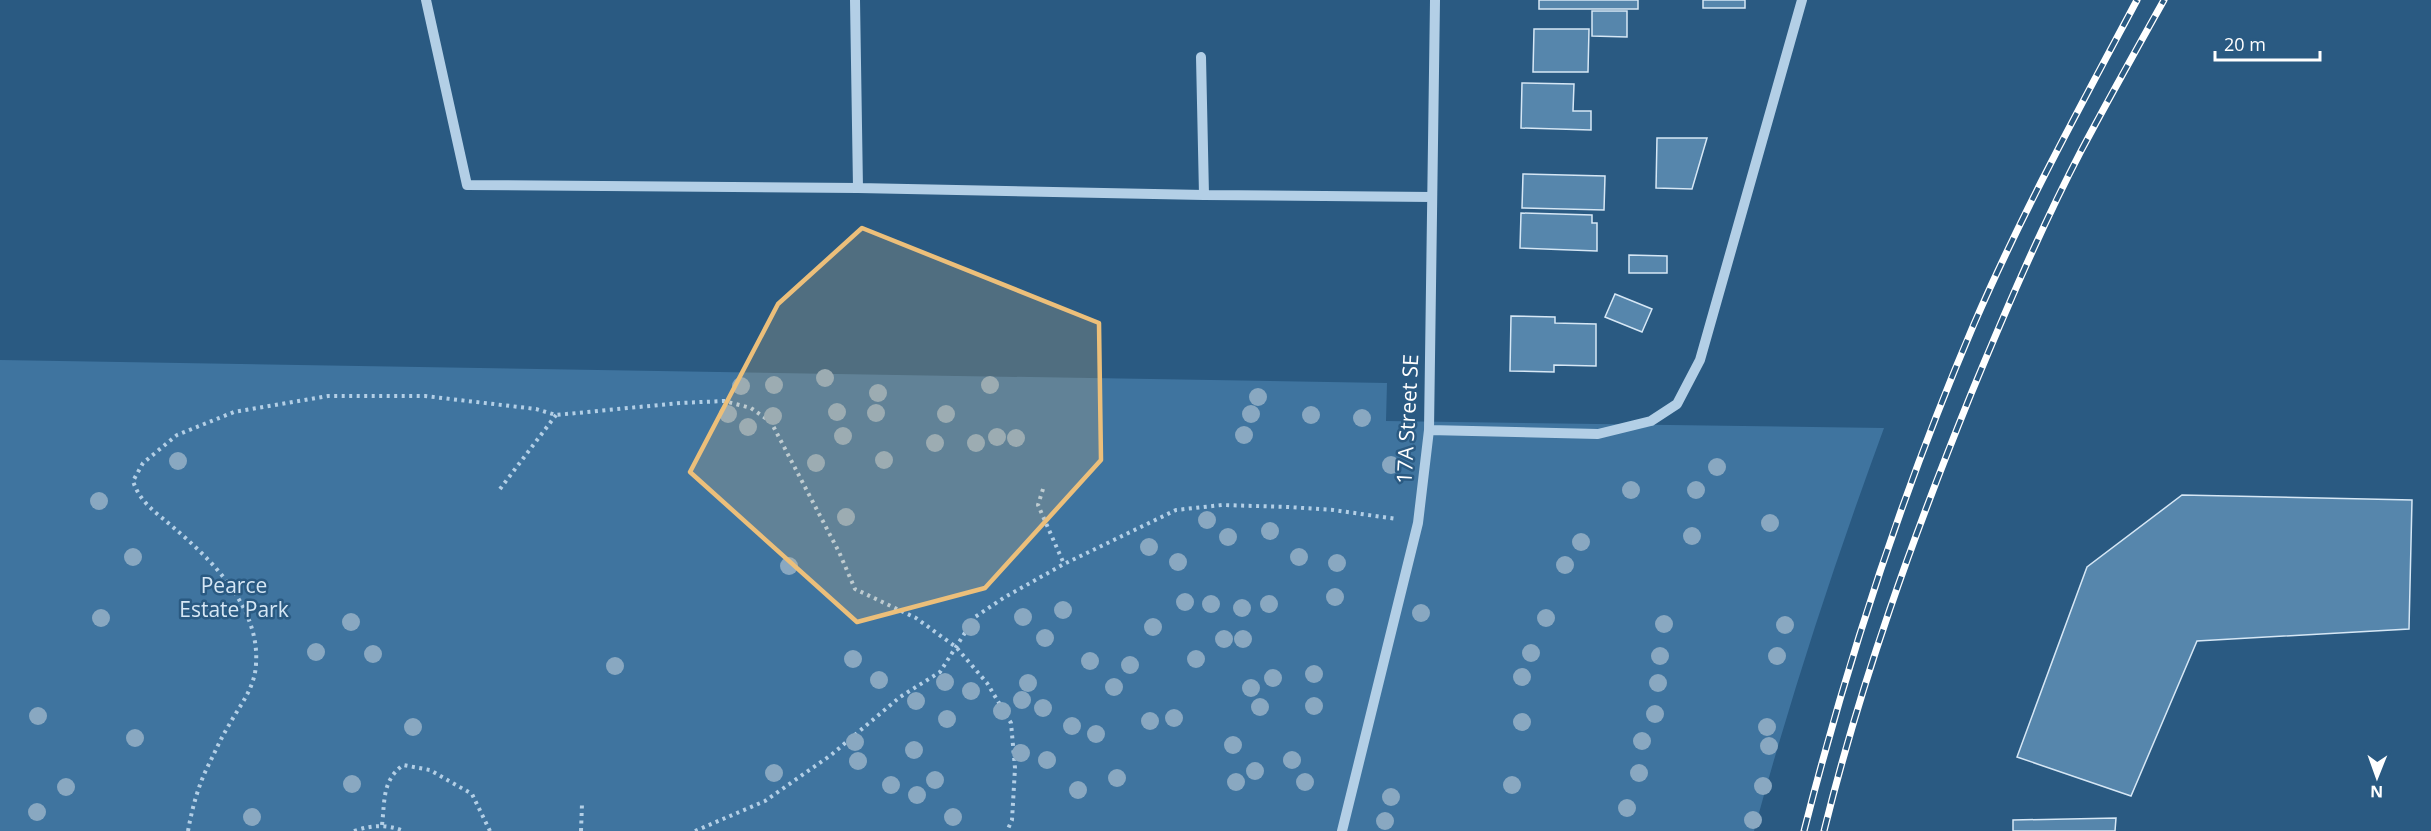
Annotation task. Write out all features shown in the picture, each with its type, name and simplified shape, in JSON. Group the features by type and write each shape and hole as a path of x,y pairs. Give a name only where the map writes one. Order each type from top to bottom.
{"street":[{"path":"426,0 467,185 858,188 1432,197"},
{"path":"855,0 858,188"},
{"name":"17A Street SE","path":"1342,831 1418,523 1430,430 1435,0"},
{"path":"1430,430 1598,434 1651,421 1677,404 1700,360 1802,0"},
{"path":"1201,57 1204,195"}],"path":[{"path":"188,831 206,769 229,724 249,695 256,664 254,638 247,615 231,588 194,545 137,496 133,481 143,463 177,435 234,412 328,396 425,396 536,409 556,415 724,401 751,408 771,422 855,589 916,618 956,647 987,683 1011,723 1015,768 1012,820 1007,831"},
{"path":"500,489 556,415"},
{"path":"1043,489 1038,505 1064,564"},
{"path":"695,831 765,801 831,755 900,697 940,672 975,616 1064,564 1176,510 1222,505 1333,510 1418,523"},
{"path":"382,825 386,789 392,774 403,765 430,770 472,794 490,831"},
{"path":"581,831 582,804"},
{"path":"354,831 370,825 382,825 404,831"}],"highlighted area":[{"path":"862,228 1099,323 1101,460 985,588 857,622 690,472 778,304"}],"green space":[{"name":"Pearce Estate Park","path":"0,360 1387,383 1386,421 1884,428 1814,628 1754,831 0,831"}],"building":[{"path":"1539,0 1638,0 1638,9 1539,9"},
{"path":"1703,0 1745,0 1745,8 1703,8"},
{"path":"1592,11 1627,11 1627,37 1592,36"},
{"path":"1534,29 1589,29 1588,72 1533,72"},
{"path":"1522,83 1574,84 1573,111 1591,111 1591,130 1521,128"},
{"path":"1657,138 1707,138 1692,189 1656,188"},
{"path":"1523,174 1605,176 1604,210 1522,208"},
{"path":"1521,213 1592,215 1592,223 1597,223 1597,251 1520,248"},
{"path":"1629,255 1667,256 1667,273 1629,273"},
{"path":"1615,294 1652,309 1642,332 1605,317"},
{"path":"1511,316 1555,317 1555,323 1596,324 1596,366 1554,365 1554,372 1510,371"},
{"path":"2182,495 2412,500 2409,629 2197,641 2131,796 2017,757 2087,567"},
{"path":"2116,818 2115,831 2013,831 2013,820"}],"railway":[{"path":"1804,831 1839,702 1879,574 1948,386 1992,283 2052,160 2137,0"},
{"path":"1824,831 1871,665 1909,556 1971,394 2051,211 2101,113 2164,0"}]}
